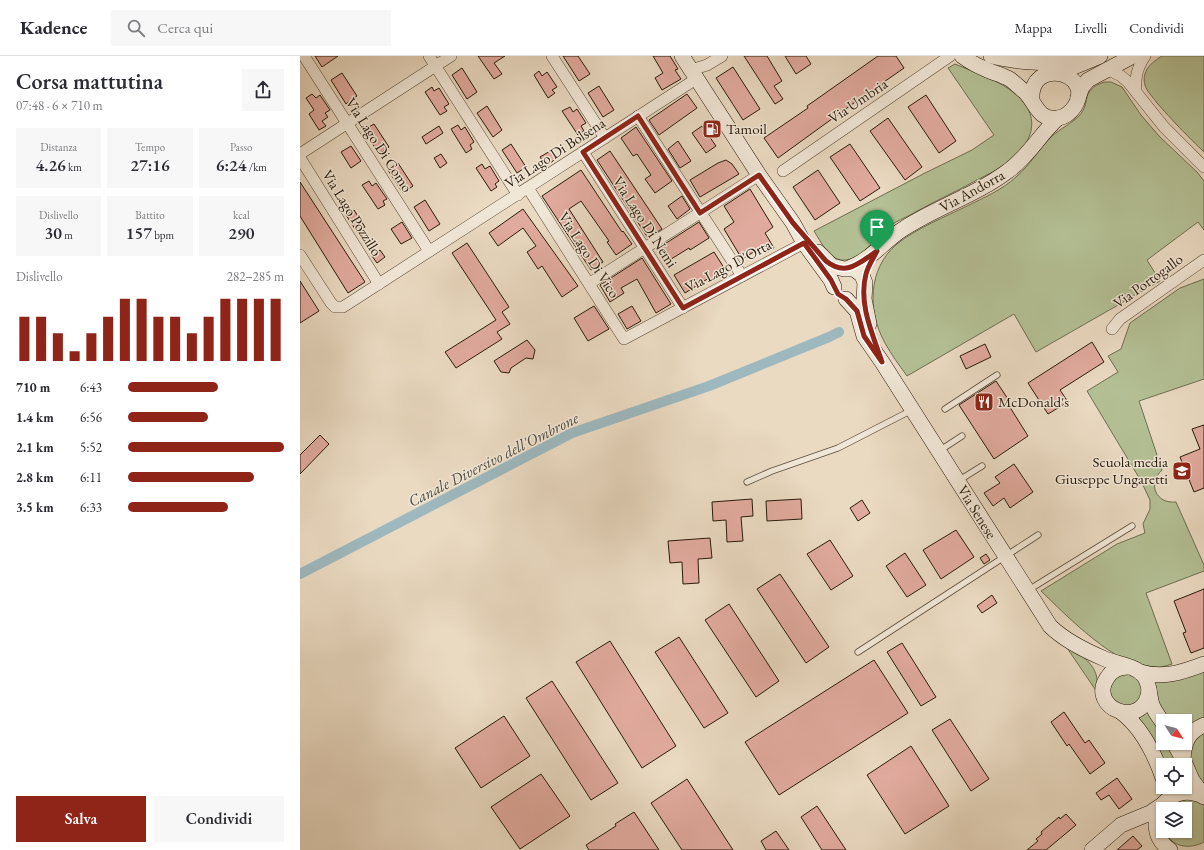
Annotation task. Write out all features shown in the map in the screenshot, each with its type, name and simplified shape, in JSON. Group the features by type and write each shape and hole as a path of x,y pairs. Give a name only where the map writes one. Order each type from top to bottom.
{"main road":[{"name":"Via Senese","path":"682,56 759,175 793,223 826,261 836,268 859,271 864,279 864,299 867,314 882,362"},
{"path":"962,56 983,69 1001,75 1010,80 1032,100 1040,114 1046,117 1058,118 1066,116 1072,111 1085,84 1107,69 1133,56"},
{"path":"986,56 997,63 1032,72 1062,72 1070,76 1075,82 1078,90 1078,98"},
{"path":"991,56 1021,62 1047,63 1081,56"},
{"path":"1032,100 1033,87 1040,76 1069,68 1100,56"},
{"name":"Via Andorra","path":"847,269 856,266 877,251 902,229 1006,173 1023,158 1052,123 1058,118"},
{"name":"Via Senese","path":"793,223 804,243 831,280 838,294 846,299 857,311 864,336 1050,626 1062,637 1085,650 1134,670 1154,676 1186,671 1204,664"},
{"name":"Via Andorra","path":"865,285 869,265 877,251"},
{"path":"834,287 834,280 836,276 847,269"},
{"path":"846,299 856,298 863,292 865,285"},
{"name":"Via Senese","path":"1085,650 1100,668 1104,698 1107,703 1115,710 1121,712 1139,729 1156,762"},
{"path":"1103,687 1105,681 1112,672 1122,667 1134,670 1146,680 1153,707 1157,714"},
{"path":"1121,712 1132,712 1141,708 1147,700 1149,690"},
{"path":"1183,758 1187,739 1192,732 1204,725"},
{"path":"1192,780 1204,796"},
{"path":"1165,802 1169,798 1181,793 1194,792 1204,796"},
{"path":"1092,850 1126,822 1150,813 1156,809"},
{"path":"1114,831 1128,827 1146,828 1167,847"}],"street":[{"name":"Via Lago Di Como","path":"304,56 429,251"},
{"path":"429,56 518,195"},
{"path":"300,154 450,56"},
{"path":"552,56 605,138"},
{"name":"Via Lago Di Bolsena","path":"300,255 331,303 335,307 343,307 605,138 638,116 707,65 722,56"},
{"name":"Via Umbria","path":"783,171 950,56"},
{"path":"1136,91 1136,72 1145,56"},
{"path":"1107,69 1121,76 1136,91 1164,127 1204,167"},
{"path":"638,116 742,276"},
{"name":"Via Lago Di Nemi","path":"583,152 683,308"},
{"name":"Via Lago Pozzillo","path":"300,158 379,284"},
{"path":"590,283 759,175"},
{"name":"Via Lago Di Vico","path":"528,188 590,283 624,339"},
{"name":"Via Lago D'Orta","path":"624,339 804,243"},
{"name":"Via Portogallo","path":"1112,330 1120,319 1204,260"}],"lane":[{"path":"945,409 997,375"},
{"path":"747,482 772,471 838,448 912,410"},
{"path":"938,451 962,436"},
{"path":"958,481 982,466"},
{"path":"1035,586 1132,526"},
{"path":"858,652 1038,535"}],"green space":[{"path":"1162,56 1204,56 1204,152 1163,109 1146,88 1144,80 1146,71 1151,64"},
{"path":"955,64 999,83 1012,91 1023,101 1029,111 1032,121 1031,131 1027,141 1012,159 1001,167 893,224 859,255 846,260 835,258 823,246 814,231 972,150 994,135 948,68"},
{"path":"1104,82 1111,82 1122,87 1141,115 1159,136 1197,172 1204,181 1204,230 1198,222 1147,260 1160,281 1036,352 1014,314 907,376 885,343 879,331 875,317 873,290 880,265 887,254 897,244 913,233 1011,182 1026,167 1052,136 1079,116 1083,111 1091,89"},
{"path":"1204,279 1204,379 1139,401 1162,470 1157,475 1155,481 1156,492 1163,500 1176,502 1204,565 1204,571 1146,593 1172,664 1153,668 1139,665 1124,659 1108,650 1078,626 1041,591 1117,544 1145,533 1143,524 1150,509 1150,500 1141,481 1087,391 1118,372 1108,356 1121,349 1130,323 1180,288"},
{"path":"1065,645 1085,659 1093,668 1097,679 1097,692"},
{"path":"1204,669 1204,720 1192,729 1192,714 1163,714 1160,710 1154,680"},
{"path":"1126,674 1137,679 1142,690 1137,701 1126,706 1115,701 1110,690 1115,679"},
{"path":"1148,711 1156,722 1156,750 1172,750 1176,758 1159,758 1138,718"},
{"path":"1204,729 1204,787 1201,786 1192,765 1192,758 1189,758 1192,745"},
{"path":"1191,799 1204,805 1204,842 1193,846 1181,846 1169,838 1192,838 1192,802 1178,802"}],"building":[{"path":"315,56 338,56 322,67"},
{"path":"478,56 505,56 494,63 502,74 494,79"},
{"path":"563,56 578,56 590,74 579,81"},
{"path":"653,56 670,56 678,69 675,70 681,79 662,90 655,78 663,73"},
{"path":"744,56 767,56 782,81 774,86 783,99 775,104"},
{"path":"785,56 806,56 811,64 796,74"},
{"path":"878,56 896,56 904,68 778,158 764,138 808,108 807,106"},
{"path":"733,67 760,109 743,120 716,78"},
{"path":"462,68 477,92 467,99 452,75"},
{"path":"539,71 542,76 547,72 557,87 552,90 555,93 548,98 534,75"},
{"path":"342,73 357,96 346,104 331,80"},
{"path":"599,86 614,110 603,117 588,93"},
{"path":"432,87 434,91 439,88 449,104 444,107 447,111 440,115 425,92"},
{"path":"312,94 316,98 320,95 330,110 325,113 328,117 322,121 326,126 319,130 309,114 314,110 306,98"},
{"path":"687,94 697,108 659,135 649,120"},
{"path":"926,95 956,141 939,153 908,107"},
{"path":"487,106 502,130 493,137 477,113"},
{"path":"570,107 573,112 577,109 586,123 581,126 584,131 578,135 562,111"},
{"path":"888,118 922,167 905,180 870,131"},
{"path":"374,124 389,147 379,154 364,130"},
{"path":"458,125 461,130 465,127 474,142 470,145 472,149 466,153 451,129"},
{"path":"439,126 443,133 426,144 422,137"},
{"path":"702,126 716,146 706,153 692,133"},
{"path":"636,127 672,181 655,193 645,179 651,175 637,154 633,156 621,138"},
{"path":"678,141 691,161 680,168 668,149"},
{"path":"511,144 526,167 517,173 502,150"},
{"path":"850,144 880,188 860,201 830,157"},
{"path":"351,146 361,161 351,168 341,152"},
{"path":"552,150 557,158 546,166 540,157"},
{"path":"610,151 662,229 648,238 597,160"},
{"path":"441,154 447,163 440,168 434,158"},
{"path":"726,160 732,164 739,174 700,197 690,180 718,163"},
{"path":"398,163 413,186 403,193 388,170"},
{"path":"482,164 485,169 490,166 499,181 495,184 497,187 491,191 476,168"},
{"path":"581,170 622,232 623,231 632,244 616,255 607,242 609,241 581,201 569,209 603,262 591,270 542,196"},
{"path":"818,170 840,203 815,220 793,187"},
{"path":"369,181 372,186 376,183 387,199 383,201 385,205 378,209 362,185"},
{"path":"300,182 365,282 348,293 300,216"},
{"path":"750,189 773,227 765,233 774,248 765,253 762,247 742,259 724,229 734,222 724,206"},
{"path":"682,196 690,209 677,219 668,206"},
{"path":"425,200 440,224 429,231 414,207"},
{"path":"523,209 578,286 562,297 542,266 538,269 527,252 536,246 523,228 498,246 489,233"},
{"path":"354,210 365,227 357,232 346,215"},
{"path":"402,222 412,238 401,244 391,229"},
{"path":"699,222 709,238 668,261 660,247"},
{"path":"467,243 509,307 502,312 510,324 497,332 502,339 456,368 445,352 496,320 452,253"},
{"path":"380,250 385,257 377,263 372,256"},
{"path":"714,252 726,271 711,280 709,278 685,293 674,275"},
{"path":"642,258 671,304 656,313 637,279 621,288 624,293 610,302 600,285"},
{"path":"300,281 319,311 300,323"},
{"path":"594,306 609,329 588,341 574,318"},
{"path":"632,306 641,321 627,329 618,314"},
{"path":"527,340 535,350 533,359 526,358 511,368 509,373 501,372 494,361"},
{"path":"1092,342 1104,362 1060,390 1068,402 1048,414 1028,383"},
{"path":"985,344 991,357 966,369 960,356"},
{"path":"996,381 1008,399 1006,401 1028,436 994,459 959,405"},
{"path":"1204,425 1204,488 1194,492 1180,457 1200,449 1192,429"},
{"path":"320,435 329,444 300,474 300,455"},
{"path":"1014,464 1033,492 1010,508 1004,498 993,506 984,493 1000,483 995,477"},
{"path":"752,499 753,516 741,517 743,541 727,542 726,520 713,521 712,502"},
{"path":"801,499 802,519 767,521 766,501"},
{"path":"862,500 870,513 858,521 850,508"},
{"path":"956,530 974,557 941,579 923,550"},
{"path":"710,538 712,558 698,559 699,583 683,584 682,562 670,563 668,541"},
{"path":"830,540 853,576 831,590 807,554"},
{"path":"905,553 926,585 907,597 886,566"},
{"path":"986,554 990,560 984,564 980,558"},
{"path":"780,574 829,647 806,663 757,589"},
{"path":"1204,589 1204,648 1191,653 1183,633 1186,632 1174,601"},
{"path":"992,595 997,603 982,613 977,606"},
{"path":"729,604 779,681 756,697 705,620"},
{"path":"679,637 728,713 704,728 655,652"},
{"path":"610,641 676,746 642,768 576,662"},
{"path":"902,643 936,697 921,706 887,652"},
{"path":"874,660 908,713 779,795 745,742"},
{"path":"552,681 618,783 591,800 526,698"},
{"path":"1064,712 1085,743 1089,740 1105,763 1090,774 1069,744 1067,746 1051,722"},
{"path":"504,716 530,756 481,788 455,748"},
{"path":"950,719 989,779 971,791 932,730"},
{"path":"911,746 949,806 905,834 867,775"},
{"path":"541,774 570,816 520,849 491,807"},
{"path":"1117,778 1132,799 1119,809 1109,795 1101,800 1096,793"},
{"path":"687,779 733,850 682,850 651,803"},
{"path":"817,806 846,850 822,850 801,817"},
{"path":"634,812 659,850 589,850 586,845 616,826 615,824"},
{"path":"1066,814 1076,825 1046,850 1027,850 1038,841 1036,839 1042,834 1041,832 1059,817 1060,819"},
{"path":"776,831 789,850 766,850 761,841"},
{"path":"1133,836 1142,846 1137,850 1117,850"}],"waterway":[{"name":"Canale Diversivo dell'Ombrone","path":"300,574 572,433 709,386 839,332"}],"place":[{"name":"Tamoil","path":"712,129"},
{"name":"McDonald's","path":"984,402"},
{"name":"Scuola media Giuseppe Ungaretti","path":"1182,471"}],"route":[{"path":"638,116 700,213 759,175 793,223 832,266 844,269 856,266 877,251 869,265 866,275 864,299 870,327 882,362 864,336 857,311 853,305 838,294 831,280 822,270 804,243 683,308 583,152 638,116"}]}
